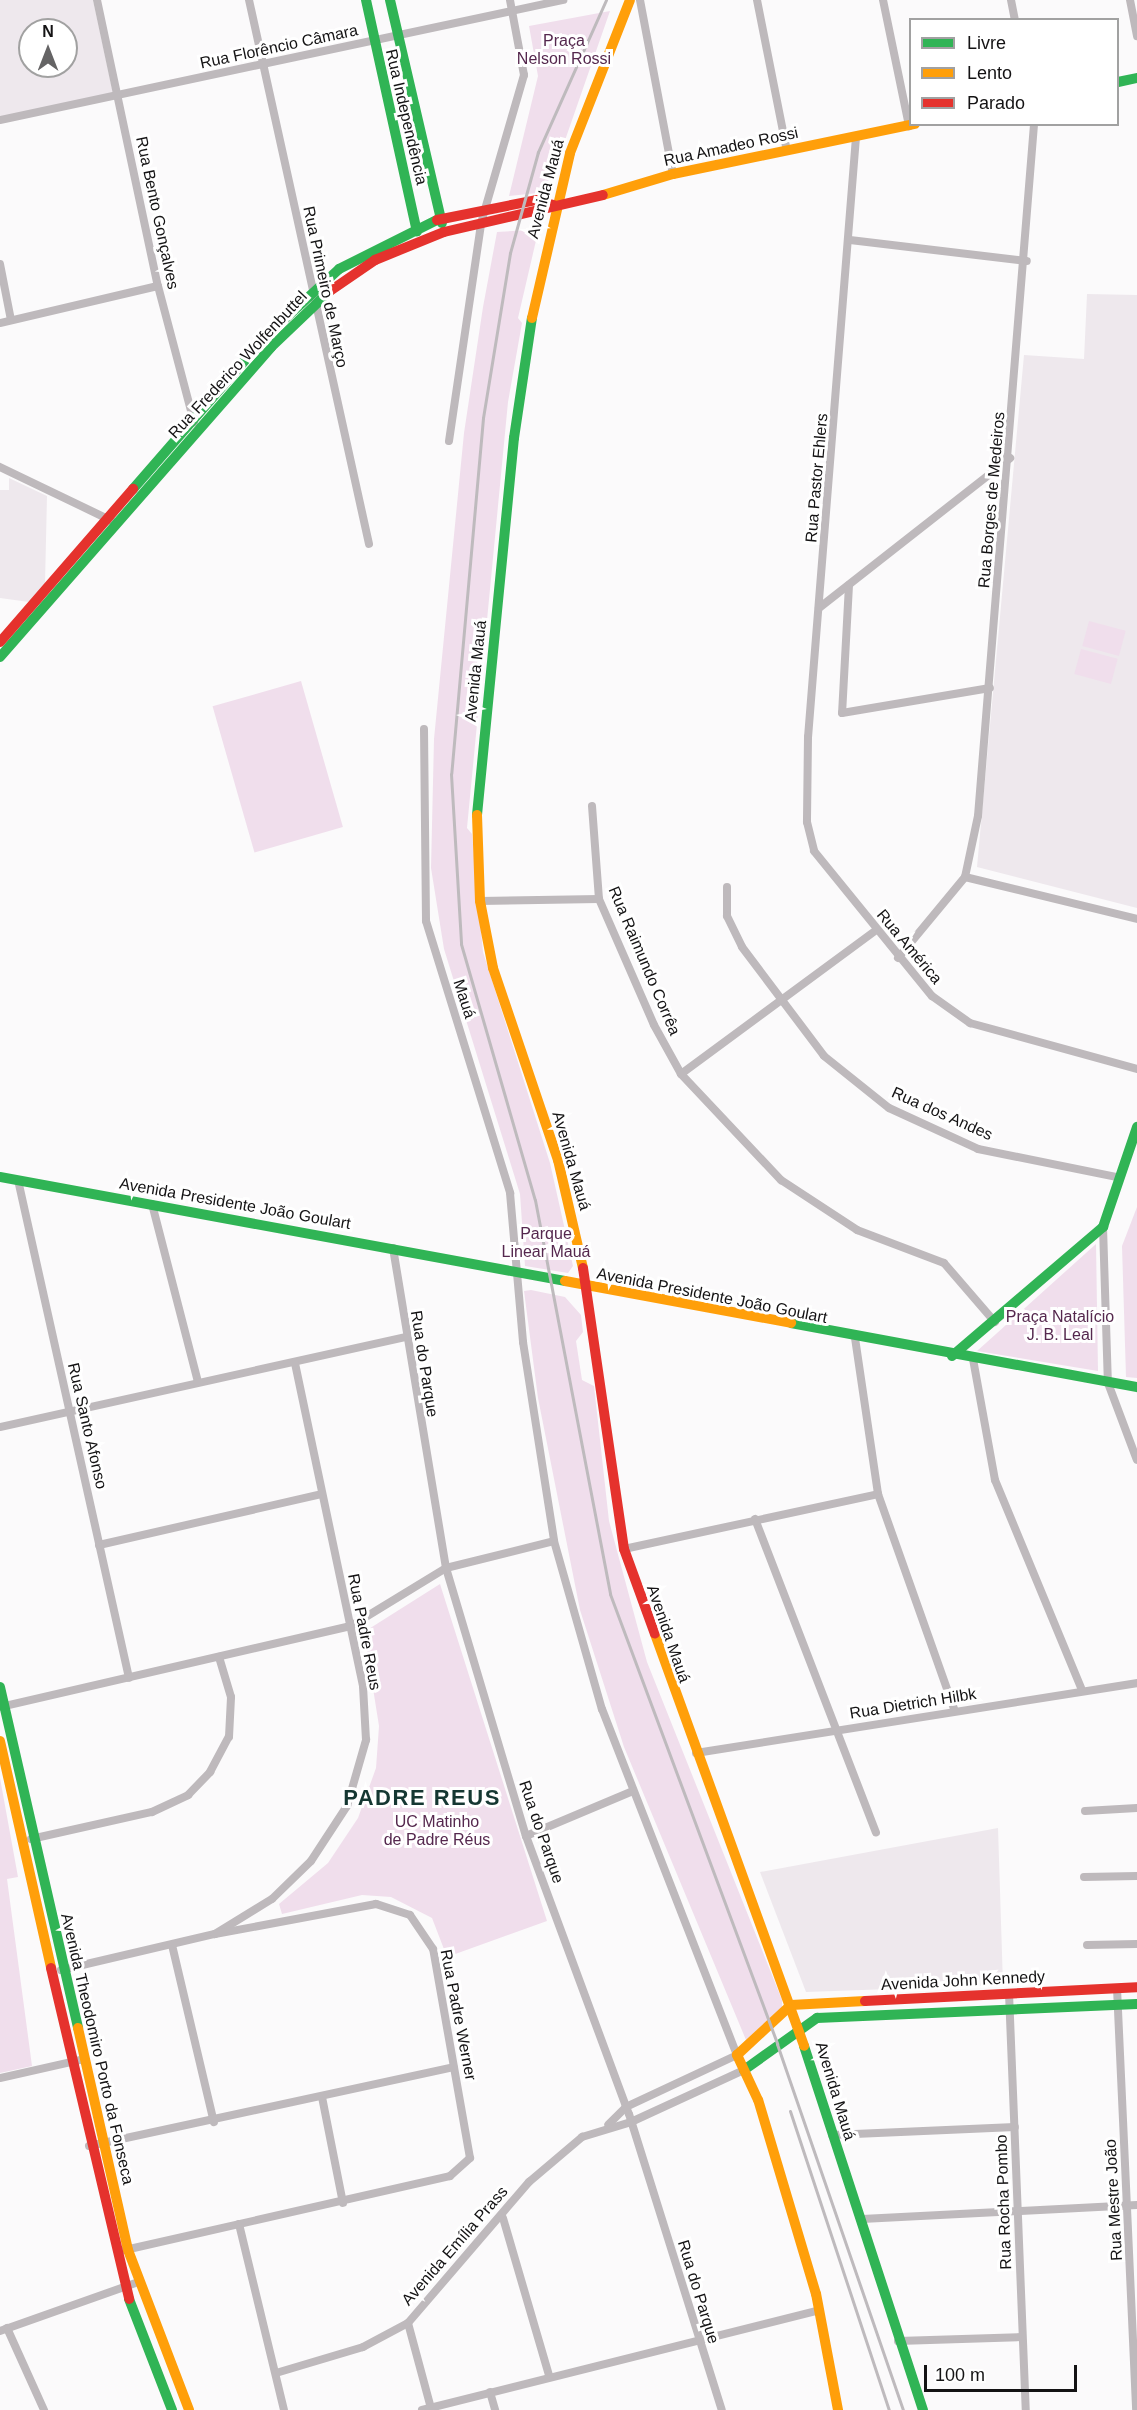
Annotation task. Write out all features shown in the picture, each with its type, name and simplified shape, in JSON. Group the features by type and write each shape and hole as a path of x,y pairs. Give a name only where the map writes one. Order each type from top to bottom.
{"main road":[{"name":"Rua Independência","path":"366,0 373,41 420,240"},
{"name":"Rua Independência","path":"390,0 444,232"},
{"name":"Avenida Mauá","path":"630,0 554,205 514,438 477,812 480,901 493,968 558,1160 587,1287 624,1549 694,1753 800,2030 832,2135 862,2219 898,2341 923,2410"},
{"path":"1119,82 1137,78"},
{"name":"Rua Amadeo Rossi","path":"554,205 674,174 909,126"},
{"name":"Rua Frederico Wolfenbuttel","path":"0,657 32,612 252,360 313,297 370,249 416,226 485,207 537,200 554,205"},
{"name":"Rua Frederico Wolfenbuttel","path":"313,297 357,271 420,240 482,223 534,215 554,205"},
{"name":"Rua Frederico Wolfenbuttel","path":"0,642 32,612"},
{"path":"952,1356 995,1322 1103,1227 1117,1177 1137,1127"},
{"name":"Avenida Presidente João Goulart","path":"0,1177 393,1248 952,1356 1137,1387"},
{"name":"Avenida Theodomiro Porto da Fonseca","path":"0,1687 2,1706 15,1753 128,2250 138,2282 188,2410"},
{"name":"Avenida Theodomiro Porto da Fonseca","path":"0,1741 70,2062 123,2285 172,2410"},
{"path":"3,1755 15,1753"},
{"path":"15,1810 27,1807"},
{"name":"Avenida John Kennedy","path":"791,2005 1137,1987"},
{"name":"Avenida John Kennedy","path":"800,2030 817,2018 1137,2004"},
{"name":"Avenida Emília Prass","path":"737,2055 791,2005"},
{"path":"61,2020 74,2017"},
{"name":"Avenida Emília Prass","path":"744,2070 800,2030"},
{"path":"737,2055 744,2070 819,2310 838,2410"},
{"path":"153,2365 169,2359"}],"street":[{"name":"Rua Bento Gonçalves","path":"98,0 158,286 195,424"},
{"name":"Rua Primeiro de Março","path":"249,0 369,544"},
{"path":"450,441 485,207 524,75 510,0"},
{"name":"Rua Florêncio Câmara","path":"0,120 563,0"},
{"path":"640,0 674,174"},
{"path":"758,0 787,151"},
{"path":"884,0 909,112"},
{"path":"1011,0 1015,18"},
{"path":"1130,0 1137,36"},
{"name":"Rua Borges de Medeiros","path":"964,877 978,816 990,688 1027,261 1034,126"},
{"name":"Rua Pastor Ehlers","path":"807,822 819,608 850,240 856,137"},
{"path":"850,240 1027,261"},
{"path":"0,264 11,320"},
{"path":"0,322 158,286"},
{"path":"819,608 1010,458"},
{"path":"0,466 111,520"},
{"path":"849,585 839,704 842,713 851,716 990,688"},
{"name":"Mauá","path":"424,729 426,921 510,1193 517,1238 515,1271"},
{"name":"Rua Raimundo Corrêa","path":"592,806 599,899 654,1025 681,1074 781,1180 857,1230 944,1263 995,1322"},
{"name":"Rua América","path":"807,822 814,851 898,958 932,996 970,1023 1137,1069"},
{"path":"898,958 964,877 1137,920"},
{"name":"Rua dos Andes","path":"727,887 731,929 782,999 824,1056 889,1108 978,1149 1117,1177"},
{"path":"480,901 599,899"},
{"path":"681,1074 876,930"},
{"name":"Rua Santo Afonso","path":"18,1180 129,1678"},
{"path":"152,1204 198,1382"},
{"path":"1103,1227 1108,1383 1137,1460"},
{"name":"Rua do Parque","path":"393,1248 405,1336 446,1568 526,1836 631,2122 722,2410"},
{"path":"515,1271 554,1541 602,1709 737,2055"},
{"path":"0,1427 405,1336"},
{"path":"855,1338 878,1494 955,1711"},
{"path":"973,1359 995,1480 1083,1690"},
{"name":"Rua Padre Reus","path":"51,1973 215,1934 272,1899 311,1860 347,1806 366,1740 351,1626 294,1362"},
{"path":"99,1545 321,1494"},
{"path":"624,1549 878,1494"},
{"path":"755,1519 876,1832"},
{"path":"2,1706 351,1626 446,1568 554,1541"},
{"path":"22,1841 152,1812 188,1795 210,1772 229,1737 231,1697 219,1657"},
{"name":"Rua Dietrich Hilbk","path":"694,1753 1137,1683"},
{"path":"526,1836 633,1791"},
{"path":"1085,1811 1137,1808"},
{"path":"1084,1877 1137,1876"},
{"name":"Rua Padre Werner","path":"215,1934 376,1904 410,1916 433,1949 454,2067 472,2145 465,2168 450,2176 343,2203"},
{"path":"1087,1945 1137,1944"},
{"path":"172,1945 214,2122"},
{"name":"Rua Mestre João","path":"1117,1988 1133,2206 1136,2410"},
{"name":"Rua Rocha Pombo","path":"1009,1993 1026,2410"},
{"name":"Avenida Emília Prass","path":"276,2373 363,2347 408,2323 503,2218 550,2161 608,2125 626,2108 737,2055"},
{"path":"0,2078 84,2059"},
{"path":"89,2146 214,2122 454,2067"},
{"name":"Avenida Emília Prass","path":"608,2125 631,2122 744,2070"},
{"path":"115,2252 343,2203 322,2097"},
{"path":"832,2135 1015,2127"},
{"path":"862,2219 1133,2206"},
{"path":"503,2218 549,2375"},
{"path":"239,2224 284,2410"},
{"path":"44,2410 4,2330 123,2285 138,2282"},
{"path":"422,2410 698,2337 819,2310"},
{"path":"408,2323 431,2408"},
{"path":"898,2341 1023,2337"},
{"path":"490,2392 495,2410"}],"shaded area":[{"path":"0,0 93,0 113,93 0,117"},
{"path":"1087,294 1137,295 1137,908 977,867 1024,355 1084,359"},
{"path":"9,478 47,496 45,584 29,602 0,598 0,490 9,490"},
{"path":"998,1828 1003,1985 806,1992 760,1872"}],"green space":[{"name":"Praça Nelson Rossi","path":"610,11 547,192 509,196 538,76 529,26"},
{"name":"Parque Linear Mauá","path":"532,230 538,232 518,318 522,323 508,402 467,828 472,834 483,952 550,1163 573,1266 568,1273 525,1266 520,1194 444,949 431,868 434,739 464,433 483,307 497,232"},
{"path":"1089,621 1126,631 1119,656 1082,646"},
{"path":"1081,649 1118,659 1111,684 1074,674"},
{"path":"301,681 343,827 254,852 213,706"},
{"path":"1137,1207 1137,1378 1126,1377 1122,1246"},
{"name":"Praça Natalício J. B. Leal","path":"1096,1244 1098,1371 977,1351"},
{"name":"Parque Linear Mauá","path":"531,1290 565,1297 581,1315 583,1332 576,1341 582,1380 594,1386 609,1521 647,1662 782,2000 782,2007 746,2040 624,1747 580,1610 538,1398 524,1291"},
{"name":"UC Matinho de Padre Réus","path":"440,1584 547,1921 447,1957 432,1918 391,1897 362,1895 282,1914 279,1904 328,1863 358,1818 376,1768 379,1726 364,1632"},
{"path":"0,1778 18,1877 7,1879 32,2066 0,2073"}],"railway":[{"path":"606,0 538,152 510,253 483,418 451,774 461,944 535,1200 610,1594 777,2044 903,2410"},
{"path":"790,2111 889,2410"}],"traffic: fast":[{"path":"366,0 417,231"},
{"path":"390,0 442,223"},
{"path":"1119,82 1137,78"},
{"path":"133,489 266,336 339,269 437,220"},
{"path":"0,657 271,347 330,291"},
{"path":"477,815 514,438 532,318"},
{"path":"952,1356 1103,1227 1137,1127"},
{"path":"0,1177 565,1281"},
{"path":"791,1323 1137,1387"},
{"path":"0,1687 78,2028"},
{"path":"744,2070 817,2018 1137,2004"},
{"path":"804,2046 923,2410"},
{"path":"129,2299 172,2410"}],"traffic: slow":[{"path":"532,318 570,153 630,0"},
{"path":"603,195 673,174 909,125"},
{"path":"477,815 480,901 493,968 558,1160 583,1268"},
{"path":"565,1281 791,1323"},
{"path":"655,1634 804,2046"},
{"path":"0,1741 51,1968"},
{"path":"838,2410 816,2294 758,2100 737,2055 791,2005 865,2001"},
{"path":"78,2028 128,2250 189,2410"}],"traffic: jam":[{"path":"330,291 375,260 444,232 603,195"},
{"path":"437,220 536,200 554,205"},
{"path":"0,642 133,489"},
{"path":"583,1268 624,1549 655,1634"},
{"path":"51,1968 129,2299"},
{"path":"865,2001 1137,1987"}],"district":[{"name":"PADRE REUS","path":"422,1798"}]}
